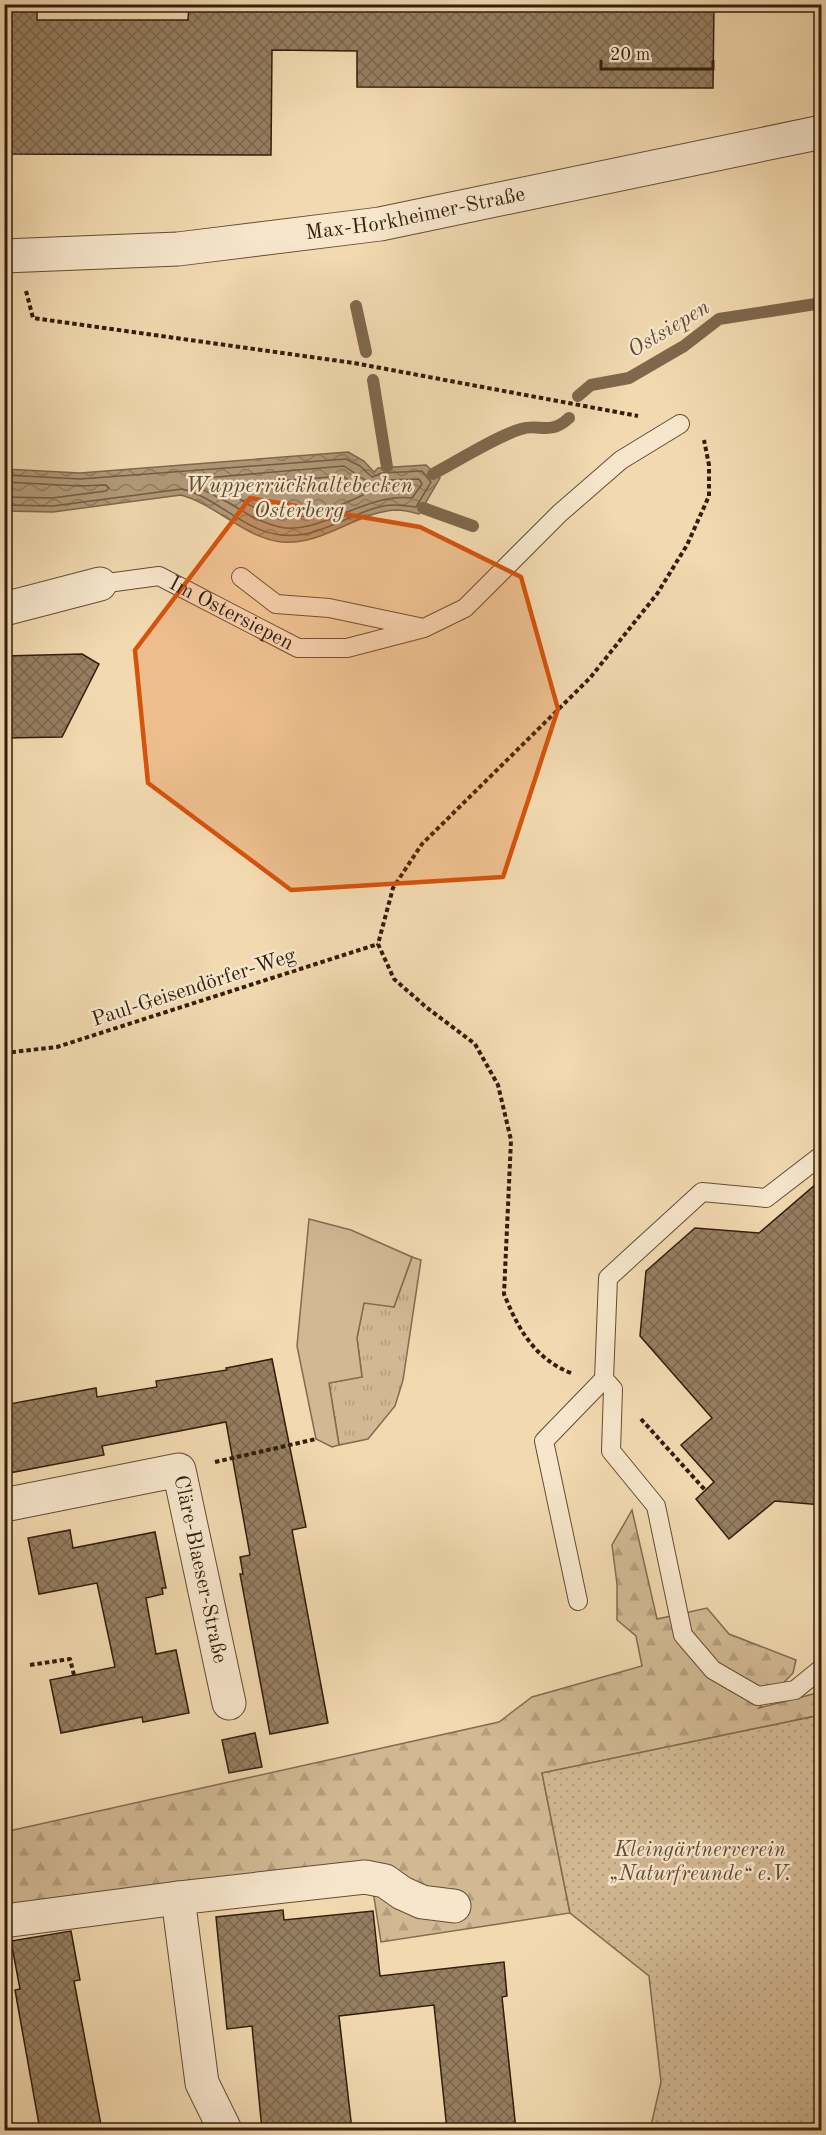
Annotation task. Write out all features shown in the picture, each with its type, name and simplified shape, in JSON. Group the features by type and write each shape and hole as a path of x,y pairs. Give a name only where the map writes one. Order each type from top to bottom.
{"street":[{"name":"Max-Horkheimer-Straße","path":"11,256 178,249 380,224 822,132"},
{"name":"Im Ostersiepen","path":"4,609 100,584"},
{"name":"Cläre-Blaeser-Straße","path":"4,1505 179,1470 229,1703"},
{"path":"4,1921 365,1877 385,1881 422,1902 454,1906"},
{"path":"178,1898 202,2083 225,2130"}],"lane":[{"name":"Im Ostersiepen","path":"100,584 159,576 297,648 347,648 424,628 465,608 560,513 621,460 680,424"},
{"name":"Im Ostersiepen","path":"241,577 276,604 329,608 424,628"},
{"path":"822,1155 766,1198 702,1192 608,1278 604,1379 613,1389 610,1451 656,1506 683,1635 713,1670 758,1696 795,1690 822,1668"},
{"path":"578,1601 544,1442 587,1394 604,1379"}],"path":[{"path":"11,256 33,318 354,363 562,402"},
{"path":"604,1379 570,1372 548,1361 529,1343 513,1316 504,1294 511,1140 498,1085 476,1044 426,1008 394,979 378,944 393,888 422,844 590,678 657,594 687,545 709,496 709,465 703,435"},
{"name":"Paul-Geisendörfer-Weg","path":"4,1053 57,1047 378,944"},
{"path":"179,1470 316,1439"},
{"path":"672,1453 705,1490"},
{"path":"30,1665 70,1659 74,1675"}],"highlighted area":[{"path":"250,498 420,527 521,577 558,709 503,877 291,890 148,783 135,650"}],"green space":[{"path":"309,1219 351,1230 412,1257 394,1307 364,1303 357,1338 362,1377 329,1383 339,1445 332,1447 316,1439 297,1346"},
{"path":"412,1257 421,1260 403,1380 395,1406 368,1439 339,1445 329,1383 362,1377 357,1338 364,1302 394,1307"},
{"path":"632,1510 657,1619 707,1608 729,1634 796,1660 793,1673 759,1708 821,1692 821,1715 542,1773 570,1913 381,1942 373,1891 5,1929 4,1832 499,1722 532,1697 642,1666 636,1636 617,1620 617,1584 612,1545"},
{"name":"Kleingärtnerverein „Naturfreunde“ e.V.","path":"821,1715 821,2130 650,2130 661,2082 649,1976 570,1913 542,1773"}],"water":[{"name":"Wupperrückhaltebecken Osterberg","path":"348,452 364,461 374,472 378,468 426,465 440,478 419,514 399,510 381,512 311,539 296,542 281,542 254,534 206,506 181,495 53,512 5,511 5,469 80,473"}],"building":[{"path":"4,4 37,4 37,20 188,20 189,4 427,4 427,8 534,9 534,4 714,4 713,88 357,87 357,51 272,50 271,155 4,154"},
{"path":"82,654 99,664 62,737 4,738 4,656"},
{"path":"822,1179 822,1505 775,1501 729,1539 696,1499 714,1482 681,1445 712,1418 640,1336 646,1271 695,1228 759,1233"},
{"path":"272,1359 306,1527 292,1530 328,1723 270,1734 240,1574 243,1574 240,1557 250,1555 226,1422 102,1446 104,1455 4,1474 4,1405 96,1388 97,1397 157,1387 156,1381 227,1370 226,1368"},
{"path":"70,1530 73,1548 155,1532 166,1588 162,1588 163,1594 146,1598 156,1654 176,1650 189,1713 143,1722 142,1717 61,1733 50,1680 115,1667 97,1583 39,1594 28,1538"},
{"path":"255,1733 262,1767 229,1773 222,1740"},
{"path":"283,1910 284,1920 373,1911 380,1976 504,1962 507,1996 502,1997 516,2130 447,2130 434,2005 339,2016 352,2130 262,2130 252,2026 227,2029 216,1917"},
{"path":"71,1931 80,1980 74,1981 102,2130 40,2130 15,1990 20,1989 11,1941"}],"waterway":[{"name":"Ostsiepen","path":"578,396 591,385 629,378 684,346 719,319 822,303"},
{"path":"356,306 366,352"},
{"path":"373,380 387,467"},
{"name":"Ostsiepen","path":"433,474 488,443 511,433 527,428 550,428 569,418"},
{"path":"423,508 473,526"}]}
